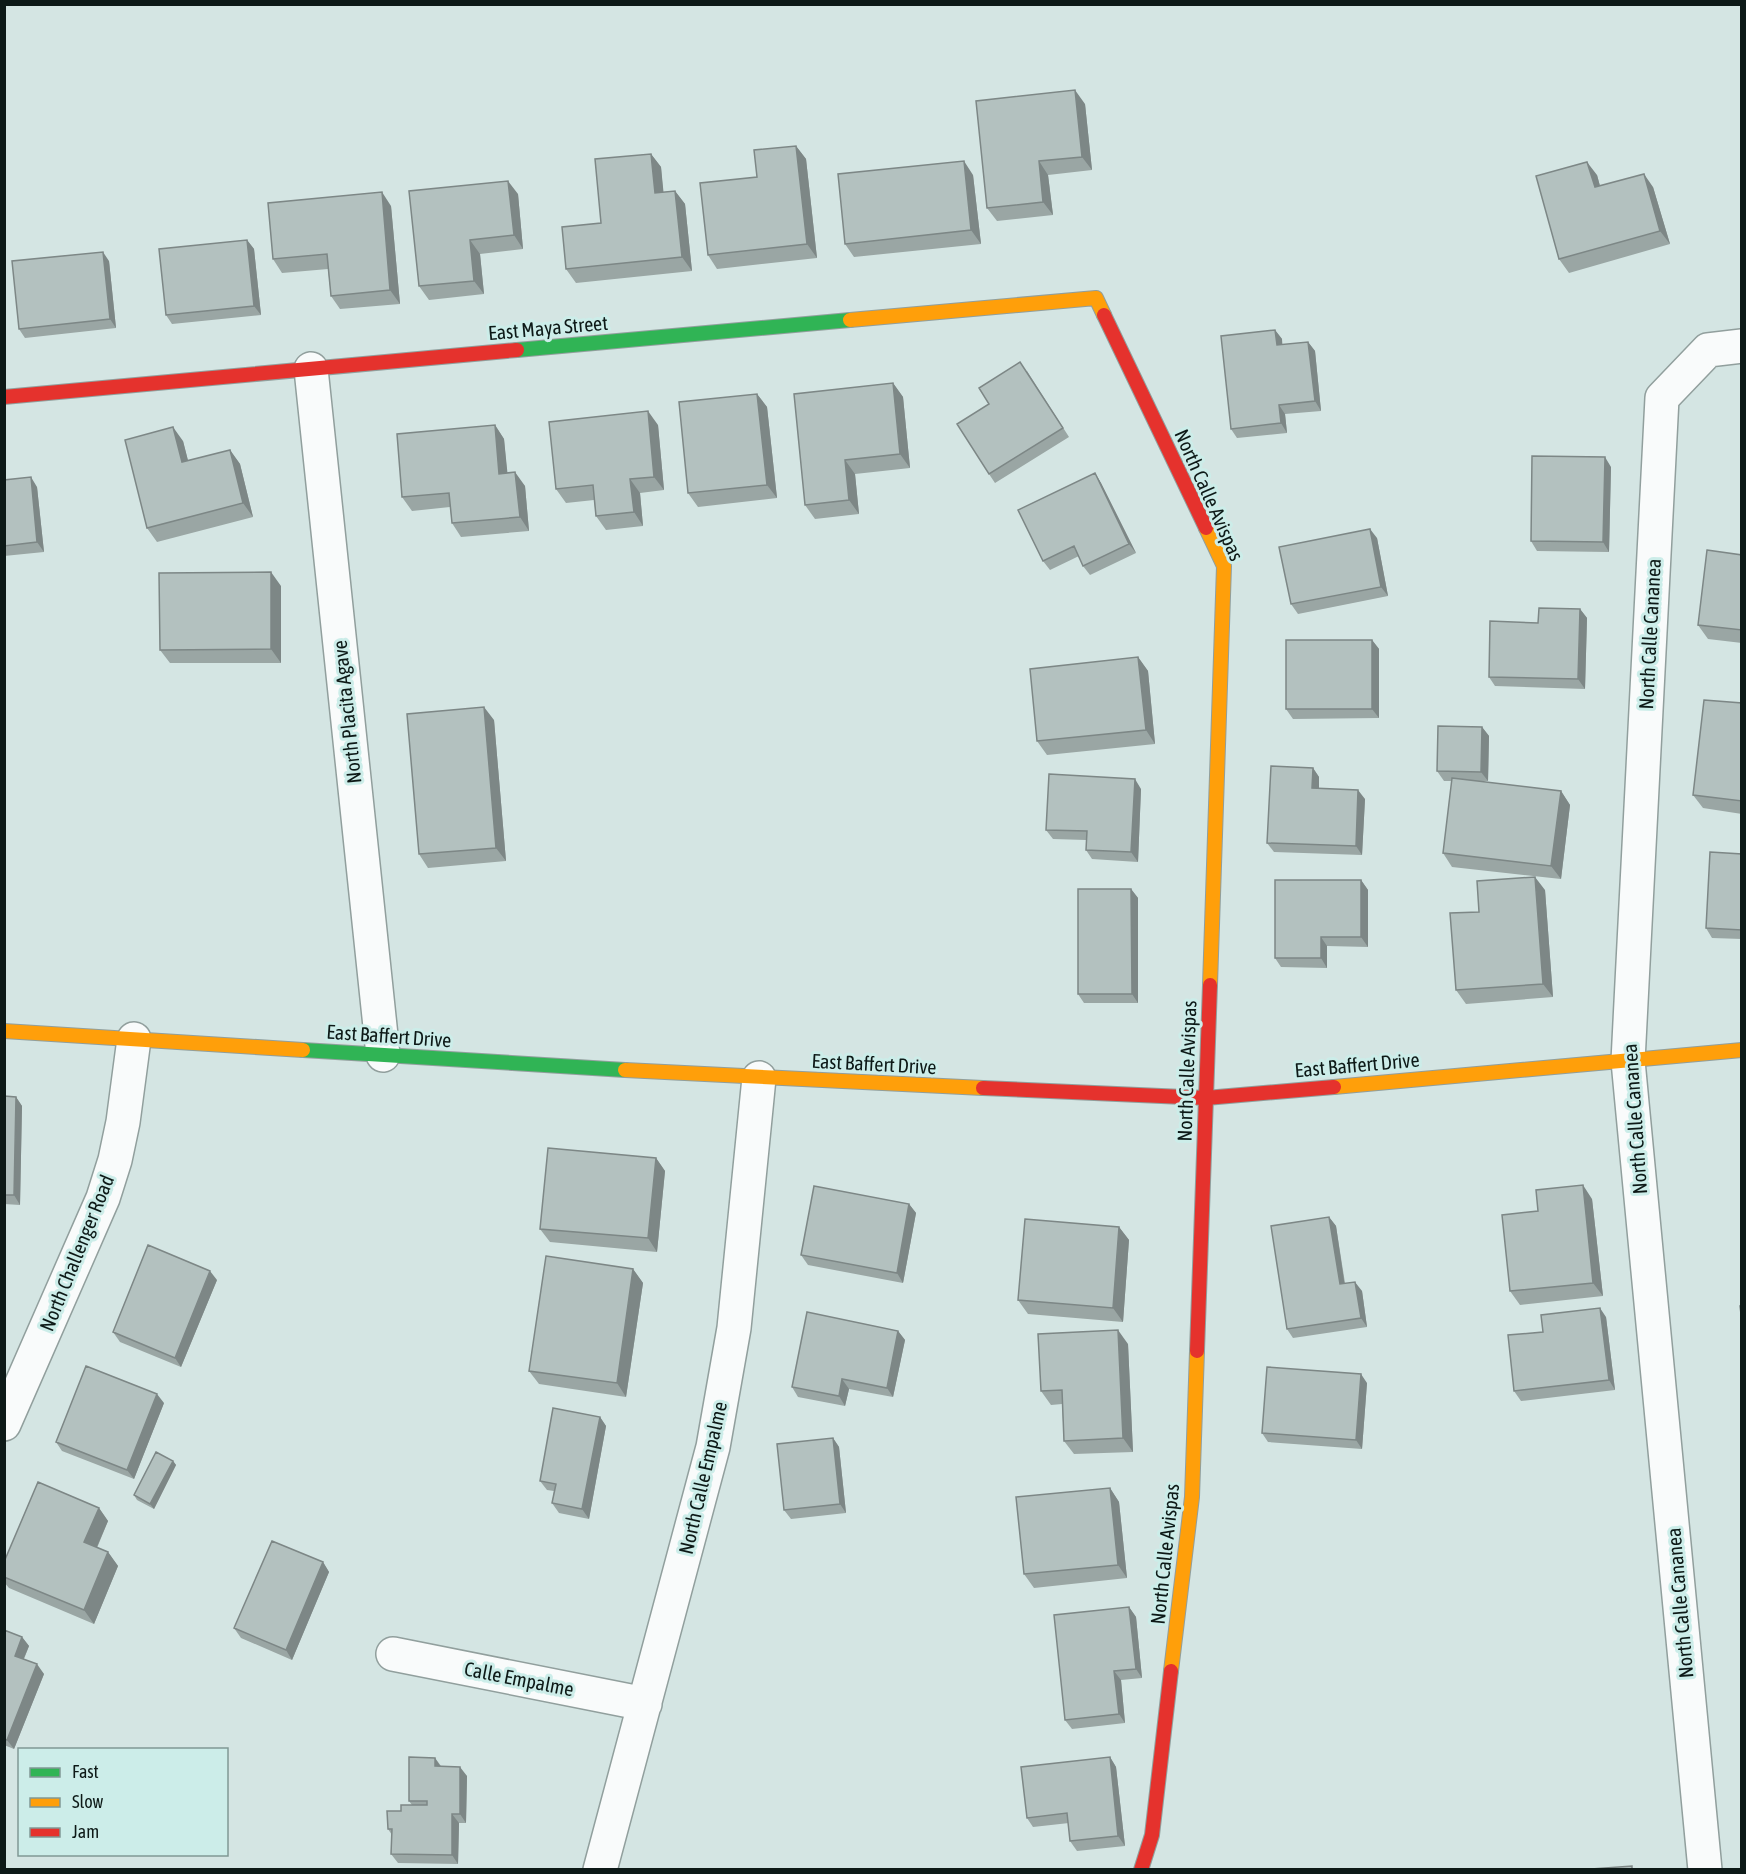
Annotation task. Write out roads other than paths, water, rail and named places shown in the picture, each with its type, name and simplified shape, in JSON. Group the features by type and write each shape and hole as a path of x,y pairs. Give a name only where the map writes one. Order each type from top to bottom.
{"street":[{"name":"East Maya Street","path":"4,398 1096,298"},
{"name":"North Calle Avispas","path":"1096,298 1224,566 1192,1497 1152,1835 1141,1869"},
{"name":"North Calle Cananea","path":"1705,1869 1628,1061 1662,398 1708,350 1742,346"},
{"name":"North Placita Agave","path":"311,369 383,1055"},
{"name":"East Baffert Drive","path":"4,1031 759,1078 1206,1098 1742,1050"},
{"name":"North Challenger Road","path":"4,1424 103,1198 115,1160 123,1122 134,1039"},
{"name":"North Calle Empalme","path":"600,1869 713,1447 734,1328 759,1078"},
{"name":"Calle Empalme","path":"393,1654 645,1704"}]}
